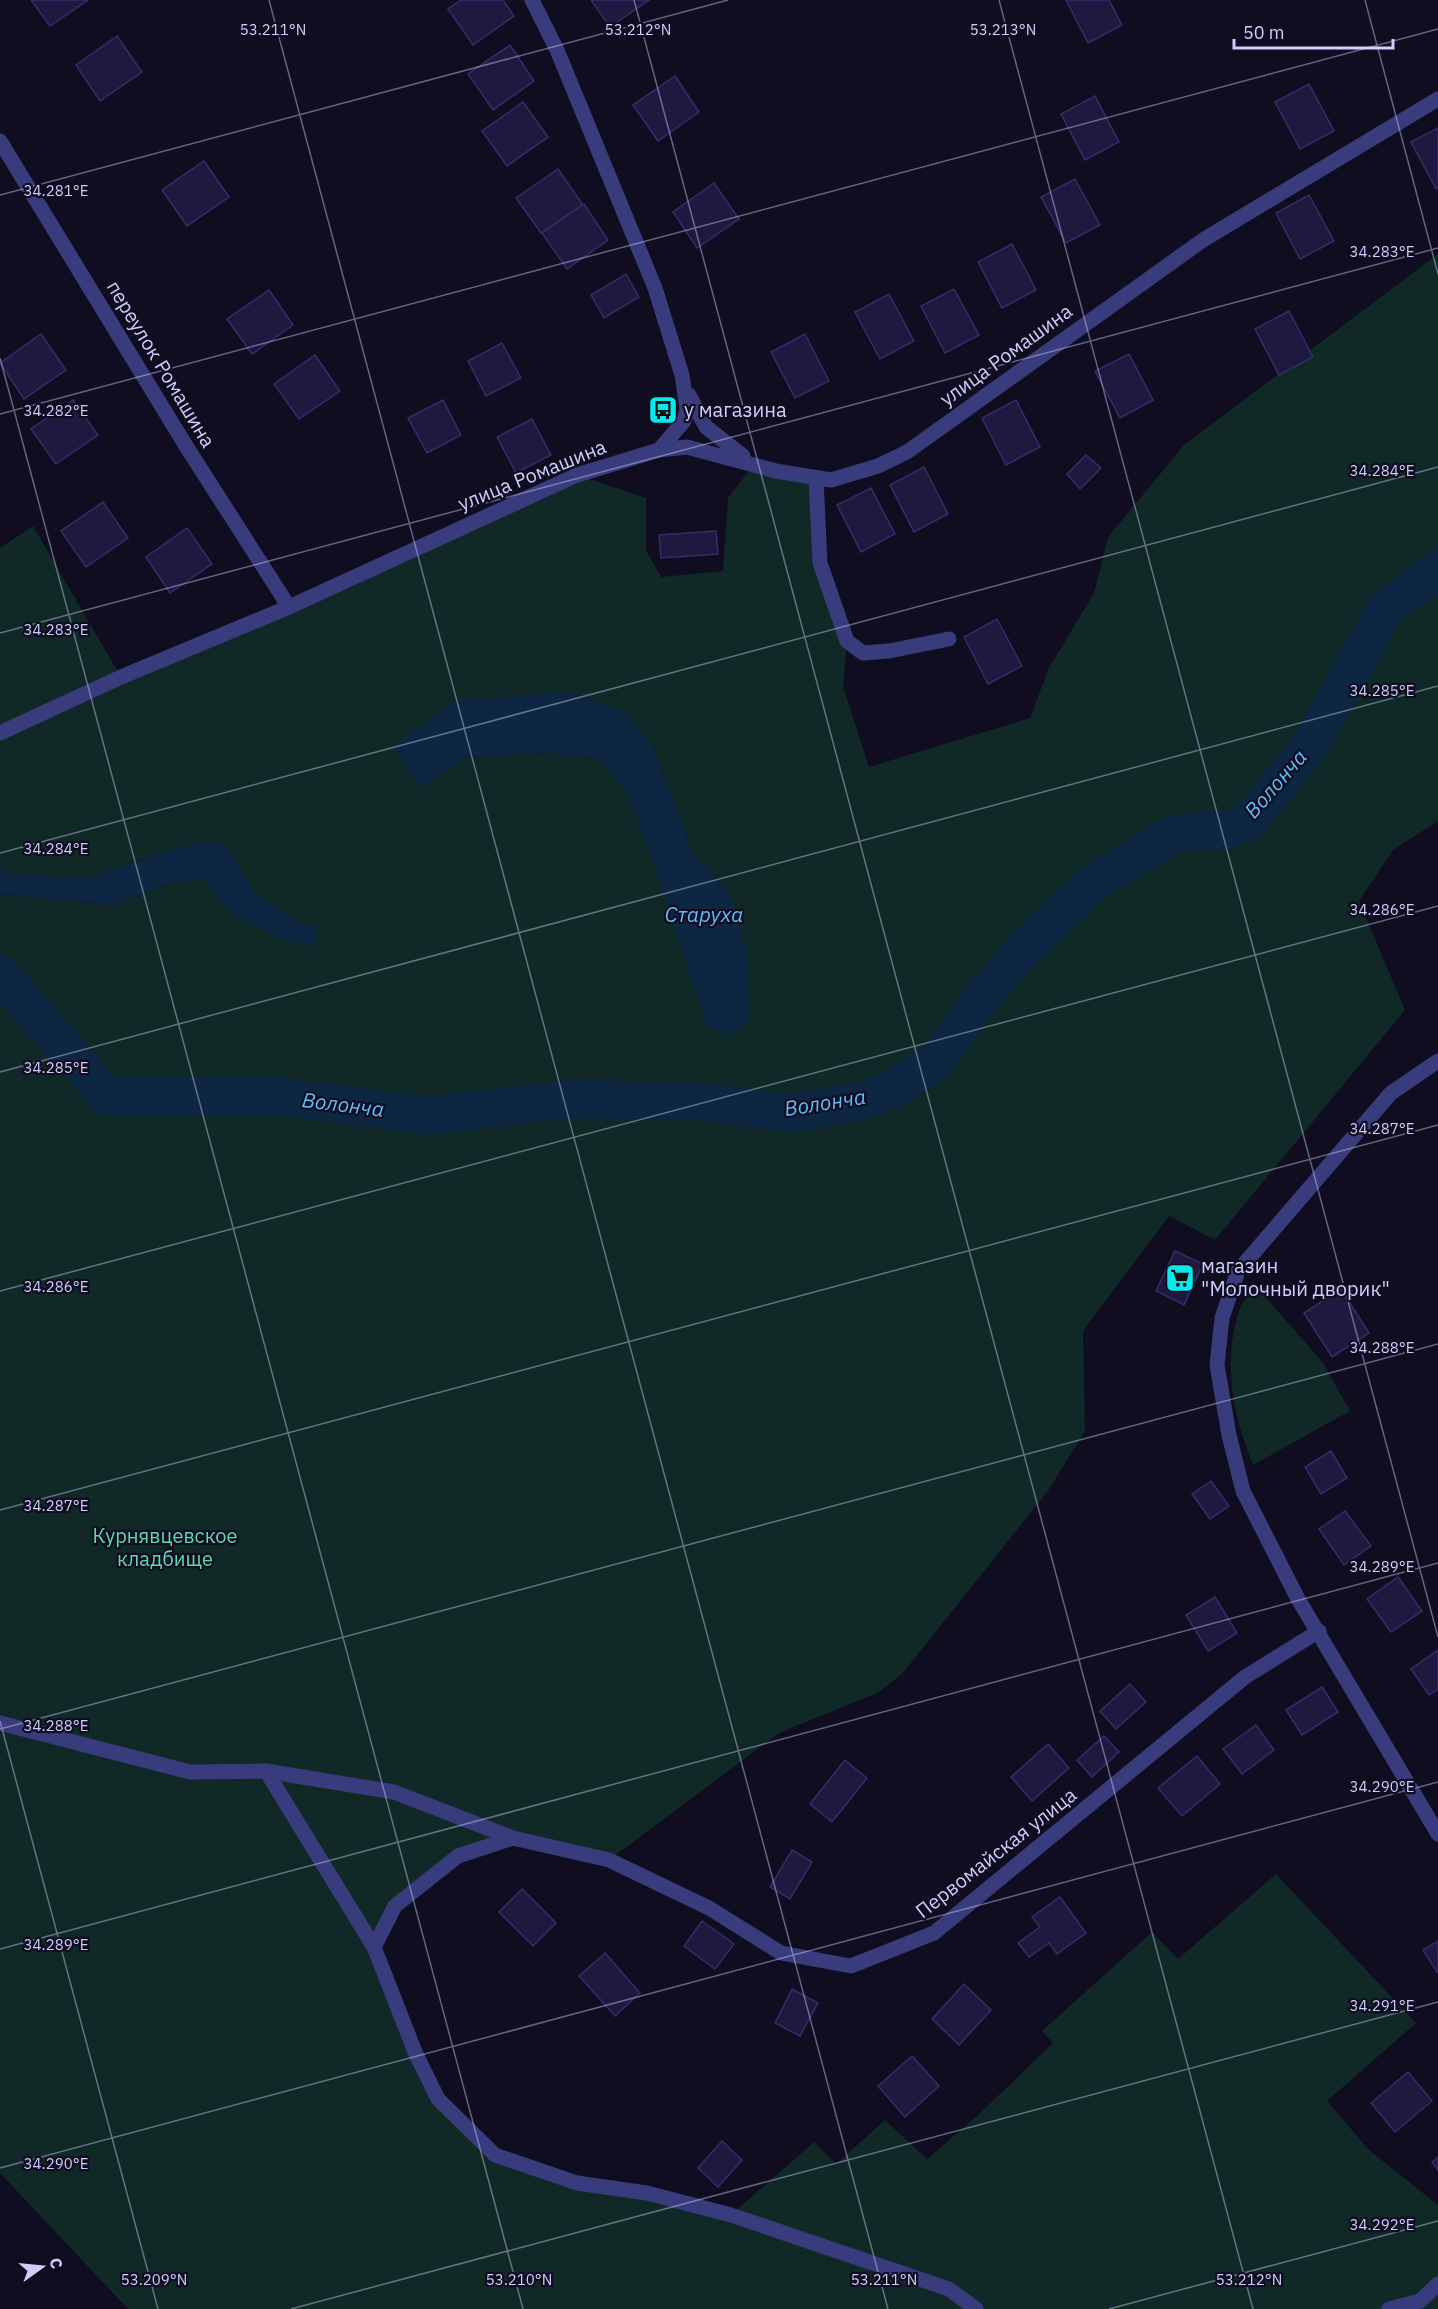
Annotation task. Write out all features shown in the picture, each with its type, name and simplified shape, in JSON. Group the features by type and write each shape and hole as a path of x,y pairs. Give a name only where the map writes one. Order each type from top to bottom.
{"street":[{"path":"532,0 557,50 655,288 682,375 706,427 729,447 755,463"},
{"name":"улица Ромашина","path":"0,733 121,677 289,607 577,475 659,450 687,447 816,479 851,476 907,452 1203,240 1438,99"},
{"name":"переулок Ромашина","path":"0,141 186,446 289,607"},
{"path":"659,450 684,421 687,410 682,375"},
{"path":"816,479 820,563 847,641 863,653 889,651 949,639"},
{"path":"1438,1061 1390,1093 1239,1271 1222,1318 1217,1365 1229,1435 1243,1491 1298,1599 1438,1834"},
{"name":"Первомайская улица","path":"0,1723 190,1772 266,1771 394,1792 513,1838 609,1860 709,1908 781,1953 851,1966 934,1933 1245,1677 1319,1631"},
{"path":"266,1771 374,1947 415,2052 438,2099 495,2155 577,2183 647,2193 731,2216 950,2289 976,2309"},
{"path":"374,1947 395,1906 458,1856 513,1838"},
{"path":"1389,2309 1420,2301 1438,2284"}],"green space":[{"name":"Курнявцевское кладбище","path":"1438,254 1438,821 1393,850 1359,901 1405,1010 1215,1240 1169,1216 1083,1331 1085,1431 1048,1491 902,1674 877,1693 779,1733 609,1860 513,1838 458,1856 395,1906 374,1947 438,2099 495,2155 731,2215 814,2142 836,2164 885,2120 927,2159 976,2117 1053,2043 1042,2031 1152,1932 1178,1959 1276,1874 1416,2023 1327,2101 1369,2150 1438,2205 1438,2309 128,2309 0,2173 0,894 110,905 171,884 204,878 231,912 316,926 294,920 255,894 233,855 177,848 90,877 13,876 0,870 0,548 33,526 121,677 577,475 646,498 646,550 661,577 723,571 728,498 755,463 816,479 820,563 847,641 843,686 869,767 1030,718 1049,668 1094,593 1108,537 1184,445","holes":["456,701 653,746 692,852 731,895 649,849 628,795 601,760 547,752 464,758 420,787"]},
{"path":"1254,1284 1323,1363 1350,1411 1253,1465 1236,1411 1231,1355 1237,1317"}],"water":[{"name":"Старуха","path":"568,692 626,712 653,746 692,852 731,895 746,951 750,1020 730,1035 707,1026 649,849 628,795 601,760 547,752 464,758 420,787 394,749 401,740 456,701"},
{"path":"218,840 233,855 255,894 294,920 317,926 314,946 278,939 231,912 204,878 171,884 110,905 0,894 0,870 13,876 90,877 177,848"}],"building":[{"path":"31,0 88,0 50,26"},
{"path":"461,0 503,0 514,16 473,45 448,9"},
{"path":"591,0 649,0 610,27"},
{"path":"1066,0 1109,0 1122,25 1088,43"},
{"path":"117,36 142,72 100,101 76,65"},
{"path":"510,45 534,81 493,110 468,74"},
{"path":"675,76 699,112 658,141 633,105"},
{"path":"1309,84 1334,131 1300,149 1275,102"},
{"path":"1095,96 1119,142 1085,160 1061,114"},
{"path":"523,102 548,137 507,166 482,131"},
{"path":"1438,128 1438,187 1436,189 1411,142"},
{"path":"204,161 229,197 187,226 162,190"},
{"path":"558,169 583,205 541,233 516,198"},
{"path":"1075,179 1100,225 1066,243 1041,197"},
{"path":"714,183 739,219 697,248 673,212"},
{"path":"1309,195 1334,241 1300,259 1276,213"},
{"path":"584,204 608,240 567,269 542,233"},
{"path":"1012,244 1036,290 1002,308 978,262"},
{"path":"626,274 639,297 604,318 591,295"},
{"path":"954,289 979,335 945,353 921,306"},
{"path":"269,290 293,325 252,354 227,319"},
{"path":"889,294 914,341 880,359 855,312"},
{"path":"1289,311 1313,357 1279,375 1255,329"},
{"path":"41,334 66,370 24,399 0,363"},
{"path":"805,334 829,381 795,398 771,352"},
{"path":"502,343 521,378 486,396 468,361"},
{"path":"1129,354 1153,400 1120,418 1095,371"},
{"path":"315,355 340,391 299,419 274,384"},
{"path":"73,400 98,435 56,464 31,429"},
{"path":"443,400 461,435 427,453 408,418"},
{"path":"1016,400 1040,447 1006,465 982,418"},
{"path":"532,419 551,455 516,473 497,437"},
{"path":"1086,455 1101,468 1080,489 1067,474"},
{"path":"924,467 948,514 914,532 890,485"},
{"path":"871,488 895,534 861,552 837,505"},
{"path":"103,502 128,538 86,567 61,531"},
{"path":"187,528 212,564 170,593 146,557"},
{"path":"716,531 718,554 661,558 659,535"},
{"path":"997,619 1022,666 988,684 964,637"},
{"name":"магазин \"Молочный дворик\"","path":"1175,1251 1203,1264 1184,1305 1156,1291"},
{"path":"1341,1289 1369,1333 1332,1357 1304,1313"},
{"path":"1331,1451 1347,1478 1321,1494 1305,1467"},
{"path":"1211,1481 1229,1506 1210,1519 1192,1494"},
{"path":"1345,1511 1371,1546 1344,1565 1319,1529"},
{"path":"1398,1577 1422,1611 1391,1632 1367,1599"},
{"path":"1215,1597 1237,1633 1208,1651 1186,1615"},
{"path":"1438,1650 1438,1689 1429,1695 1411,1669"},
{"path":"1130,1684 1146,1702 1116,1729 1100,1711"},
{"path":"1322,1687 1338,1712 1302,1735 1286,1710"},
{"path":"1256,1725 1274,1750 1242,1774 1223,1749"},
{"path":"1104,1736 1119,1752 1092,1777 1077,1760"},
{"path":"1048,1744 1069,1768 1032,1801 1011,1777"},
{"path":"1197,1756 1220,1784 1182,1816 1158,1788"},
{"path":"845,1760 867,1778 832,1822 810,1804"},
{"path":"792,1850 812,1862 790,1899 770,1887"},
{"path":"522,1889 556,1923 533,1946 499,1912"},
{"path":"1060,1897 1086,1933 1057,1954 1049,1943 1029,1957 1018,1943 1040,1927 1032,1917"},
{"path":"702,1921 734,1944 715,1969 684,1946"},
{"path":"1438,1941 1438,1972 1437,1972 1423,1950"},
{"path":"605,1953 640,1993 615,2016 579,1976"},
{"path":"964,1984 991,2010 959,2045 932,2019"},
{"path":"792,1989 818,2003 800,2036 775,2023"},
{"path":"912,2056 939,2086 905,2117 878,2086"},
{"path":"1408,2072 1432,2101 1395,2132 1371,2103"},
{"path":"722,2141 742,2160 718,2187 698,2168"},
{"path":"1438,2157 1438,2170 1432,2162"}],"waterway":[{"name":"Волонча","path":"0,974 108,1097 283,1097 429,1116 571,1099 694,1101 789,1113 862,1101 899,1086 937,1060 975,1006 1019,954 1090,885 1172,835 1201,830 1223,831 1251,819 1313,741 1385,609 1438,570"}],"place":[{"name":"у магазина","path":"663,410"},
{"name":"магазин \"Молочный дворик\"","path":"1180,1278"}]}
